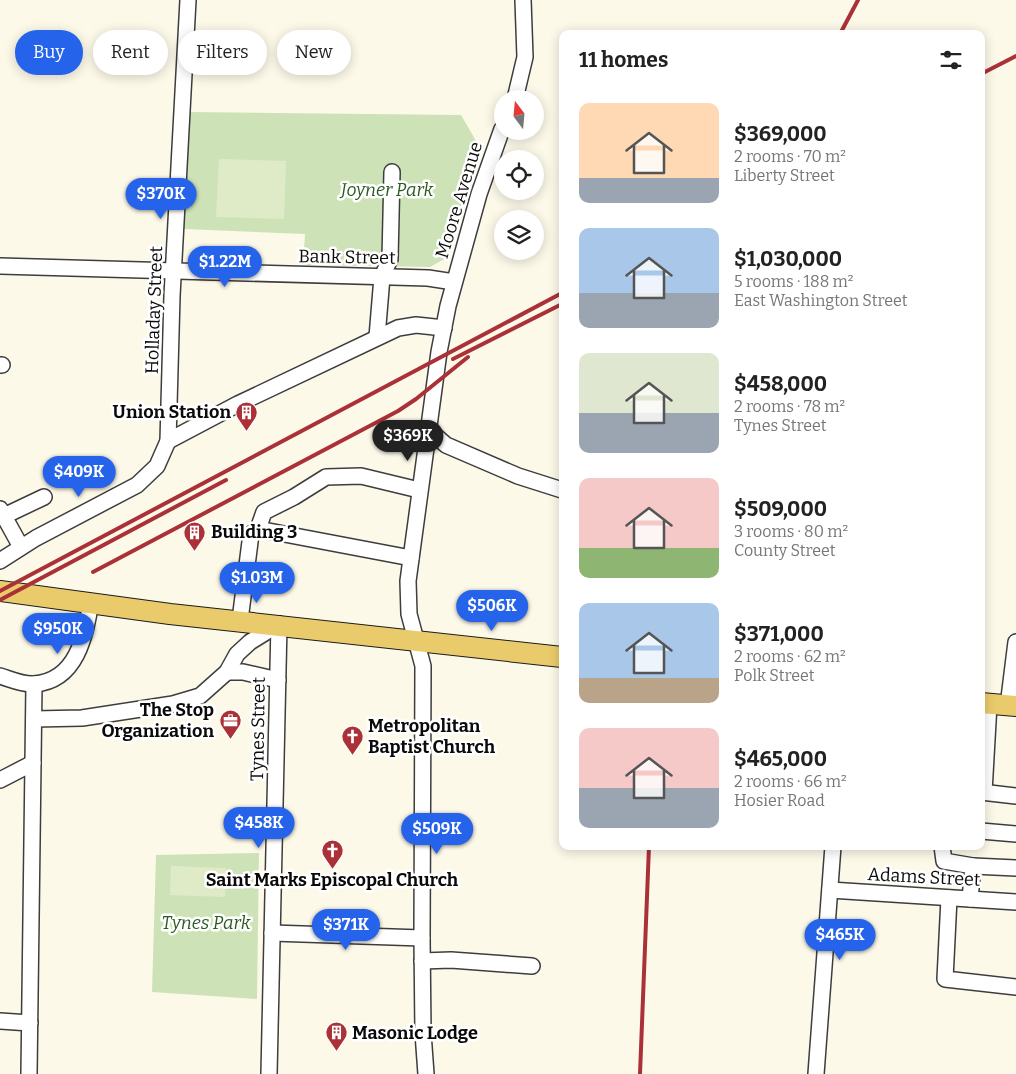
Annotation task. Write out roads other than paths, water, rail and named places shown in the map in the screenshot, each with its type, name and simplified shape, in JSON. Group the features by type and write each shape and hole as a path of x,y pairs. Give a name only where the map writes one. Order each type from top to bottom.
{"main road":[{"path":"0,591 170,614 279,624 559,657"}],"street":[{"name":"Holladay Street","path":"168,441 174,272 188,0"},
{"path":"517,90 525,57 523,0"},
{"name":"Moore Avenue","path":"426,1074 422,961 423,666 407,601 419,490 444,328 454,282 479,194 498,140"},
{"path":"377,337 382,276 390,259 392,172"},
{"name":"Bank Street","path":"0,266 382,276 428,278 454,282"},
{"path":"0,561 21,547 137,485 157,466 168,441 238,404 398,328 416,325 444,328"},
{"path":"429,430 446,445 518,476 559,489"},
{"path":"240,620 251,534 258,529 264,512 294,497 326,477 362,476 419,490"},
{"path":"21,547 2,513 44,497"},
{"path":"258,529 411,558"},
{"path":"0,676 34,684 58,675 71,664 80,650 91,602"},
{"path":"34,719 82,718 173,704 200,696 227,672 237,654 250,642 279,624"},
{"name":"Tynes Street","path":"269,1074 279,624"},
{"path":"985,753 1015,659 1016,642"},
{"path":"227,672 243,672 278,680"},
{"path":"29,1074 34,684"},
{"path":"0,780 33,763"},
{"path":"985,792 1016,796"},
{"path":"985,831 1016,834"},
{"path":"819,1072 833,850"},
{"path":"943,850 944,861 973,866 1016,868"},
{"path":"970,899 973,866"},
{"name":"Adams Street","path":"830,890 1016,902"},
{"path":"950,898 945,980 1016,987"},
{"path":"272,933 422,938"},
{"path":"422,961 451,960 532,966"},
{"path":"0,1021 30,1023"}],"railway":[{"path":"842,30 858,0"},
{"path":"985,72 1016,56"},
{"path":"0,591 559,295"},
{"path":"453,359 559,306"},
{"path":"93,572 398,411 468,357"},
{"path":"0,600 226,480"},
{"path":"640,1074 649,850"}],"place":[{"name":"Union Station","path":"247,431"},
{"name":"Building 3","path":"195,551"},
{"name":"The Stop Organization","path":"230,739"},
{"name":"Metropolitan Baptist Church","path":"352,755"},
{"name":"Saint Marks Episcopal Church","path":"332,869"},
{"name":"Masonic Lodge","path":"336,1052"}],"park label":[{"name":"Joyner Park","path":"387,190"},
{"name":"Tynes Park","path":"206,923"}]}
